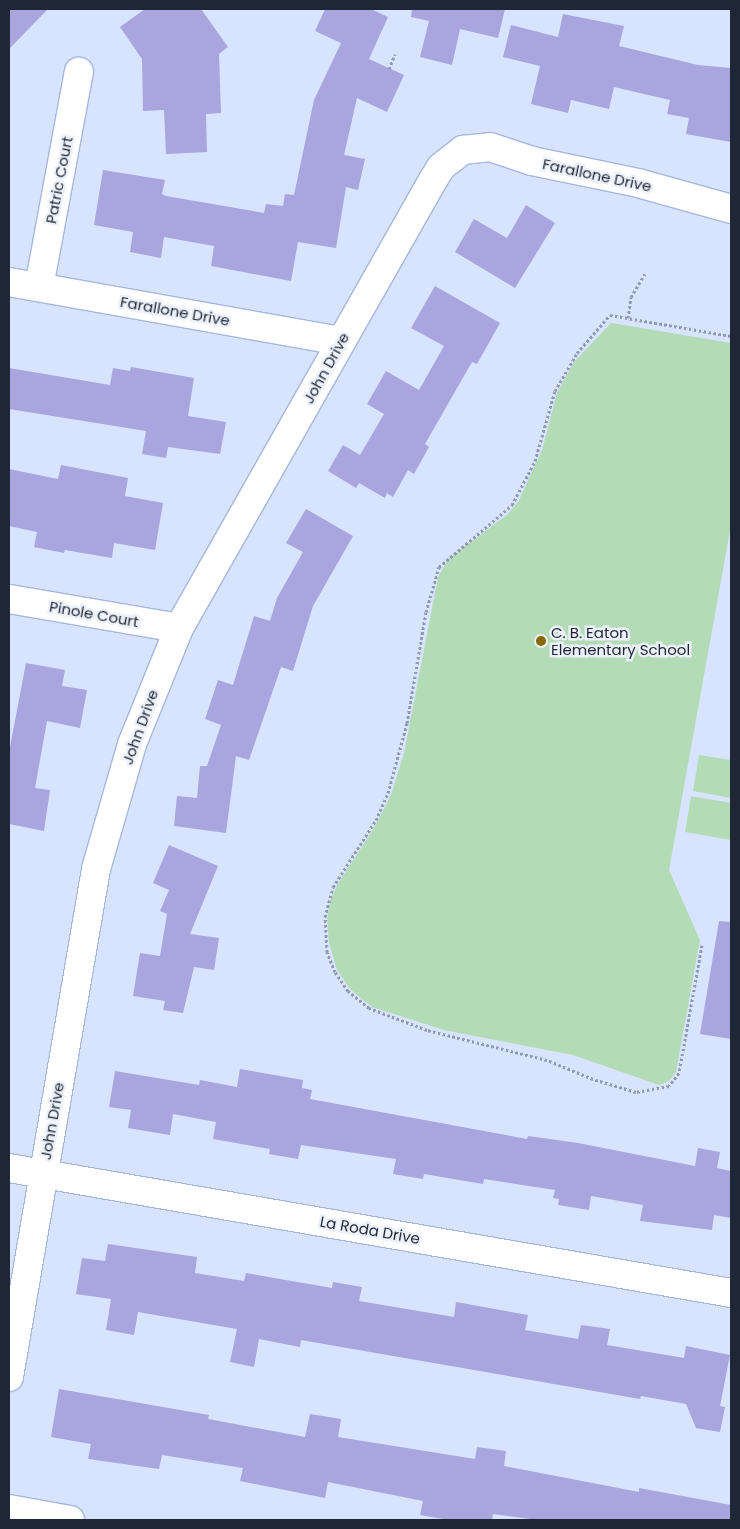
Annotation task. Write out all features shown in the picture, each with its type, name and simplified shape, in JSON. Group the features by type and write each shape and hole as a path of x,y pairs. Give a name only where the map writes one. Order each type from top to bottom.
{"street":[{"name":"Patric Court","path":"39,287 79,72"},
{"name":"Farallone Drive","path":"463,150 490,147 588,175 646,184 695,201 731,209"},
{"name":"John Drive","path":"9,1376 96,869 132,744 180,628 432,180 441,167 463,150"},
{"name":"Farallone Drive","path":"9,282 342,341"},
{"name":"Pinole Court","path":"9,599 180,628"},
{"name":"La Roda Drive","path":"9,1168 731,1293"},
{"path":"9,1509 70,1520"}],"path":[{"path":"389,68 395,54"},
{"path":"628,318 631,297 645,274"},
{"path":"702,945 679,1073 669,1086 636,1092 593,1080 547,1060 427,1030 369,1008 348,990 335,972 325,937 327,902 376,820 397,765 428,605 439,568 512,505 535,461 556,391 577,353 610,314 731,336"}],"green space":[{"name":"C. B. Eaton Elementary School","path":"611,323 731,343 731,525 669,870 700,940 676,1072 669,1081 659,1085 573,1055 444,1030 372,1007 351,990 337,970 329,943 327,920 330,902 337,885 374,828 391,795 404,753 438,577 448,559 507,515 518,502 542,450 557,393 574,362"},
{"path":"699,755 731,760 731,798 693,791"},
{"path":"691,796 731,803 731,840 685,832"}],"building":[{"path":"9,9 48,9 9,49"},
{"path":"145,9 201,9 228,47 219,54 221,113 206,114 207,152 166,154 164,110 143,111 142,59 120,27"},
{"path":"325,9 371,9 388,17 369,59 404,75 387,112 357,98 344,155 365,159 358,190 346,187 336,248 298,242 291,281 211,266 214,246 164,237 161,258 130,252 133,232 94,225 103,170 165,180 162,194 166,196 264,213 266,204 283,206 285,194 294,195 314,100 341,43 315,31"},
{"path":"412,9 505,9 498,38 460,29 452,65 420,57 429,21 411,17"},
{"path":"563,14 624,26 619,46 698,65 731,68 731,142 686,134 689,118 667,114 670,100 614,87 609,109 571,100 568,113 531,104 540,66 503,57 511,25 558,37"},
{"path":"526,205 555,223 515,288 455,252 474,219 507,238"},
{"path":"435,286 500,323 477,364 472,362 425,444 429,447 414,474 408,470 393,497 387,493 385,498 359,483 356,488 328,471 343,445 360,455 384,414 367,404 386,371 419,390 444,346 411,328"},
{"path":"131,367 194,378 188,416 226,422 220,454 168,447 166,458 142,454 146,431 9,409 9,368 110,385 113,368 130,371"},
{"path":"61,465 128,478 125,496 163,503 155,550 114,543 112,558 65,550 64,553 34,547 37,532 9,526 9,469 58,479"},
{"path":"306,509 353,536 313,606 293,671 281,667 249,760 236,756 226,833 174,826 177,796 197,798 200,766 207,766 221,725 205,719 218,680 233,685 254,616 270,621 277,598 303,552 286,543"},
{"path":"26,663 65,670 62,686 87,690 80,728 47,721 35,788 50,790 44,831 9,824 9,752"},
{"path":"169,845 218,866 190,934 219,938 214,970 194,967 183,1013 163,1010 165,1001 133,996 140,953 160,956 167,914 160,911 169,890 153,883"},
{"path":"719,921 731,922 731,1039 700,1034"},
{"path":"240,1069 303,1080 302,1088 312,1090 310,1099 527,1139 528,1136 578,1143 695,1166 698,1148 720,1152 717,1168 731,1171 731,1218 714,1215 712,1230 640,1221 643,1205 591,1196 589,1210 558,1205 559,1199 553,1198 555,1190 484,1179 483,1184 424,1174 423,1179 393,1174 396,1159 301,1145 298,1159 269,1154 270,1149 213,1139 216,1122 173,1114 170,1135 128,1128 131,1110 109,1107 115,1071 199,1085 200,1080 237,1087"},
{"path":"108,1244 197,1257 195,1273 244,1281 246,1273 332,1288 333,1282 362,1287 359,1301 454,1317 456,1302 528,1315 525,1330 578,1339 581,1325 610,1329 607,1345 684,1358 686,1346 730,1355 720,1406 725,1407 720,1432 696,1428 686,1404 641,1396 640,1399 301,1340 300,1347 259,1339 254,1367 230,1362 237,1329 138,1312 134,1335 106,1330 111,1299 76,1294 82,1258 105,1261"},
{"path":"59,1389 209,1415 208,1419 305,1437 310,1414 341,1419 338,1437 475,1459 477,1447 506,1451 504,1466 639,1492 639,1488 731,1505 731,1520 538,1520 493,1514 492,1520 449,1520 420,1515 423,1501 328,1482 325,1498 240,1481 243,1468 162,1455 159,1469 88,1459 91,1444 51,1437"}],"place":[{"name":"C. B. Eaton Elementary School","path":"541,641"}]}
